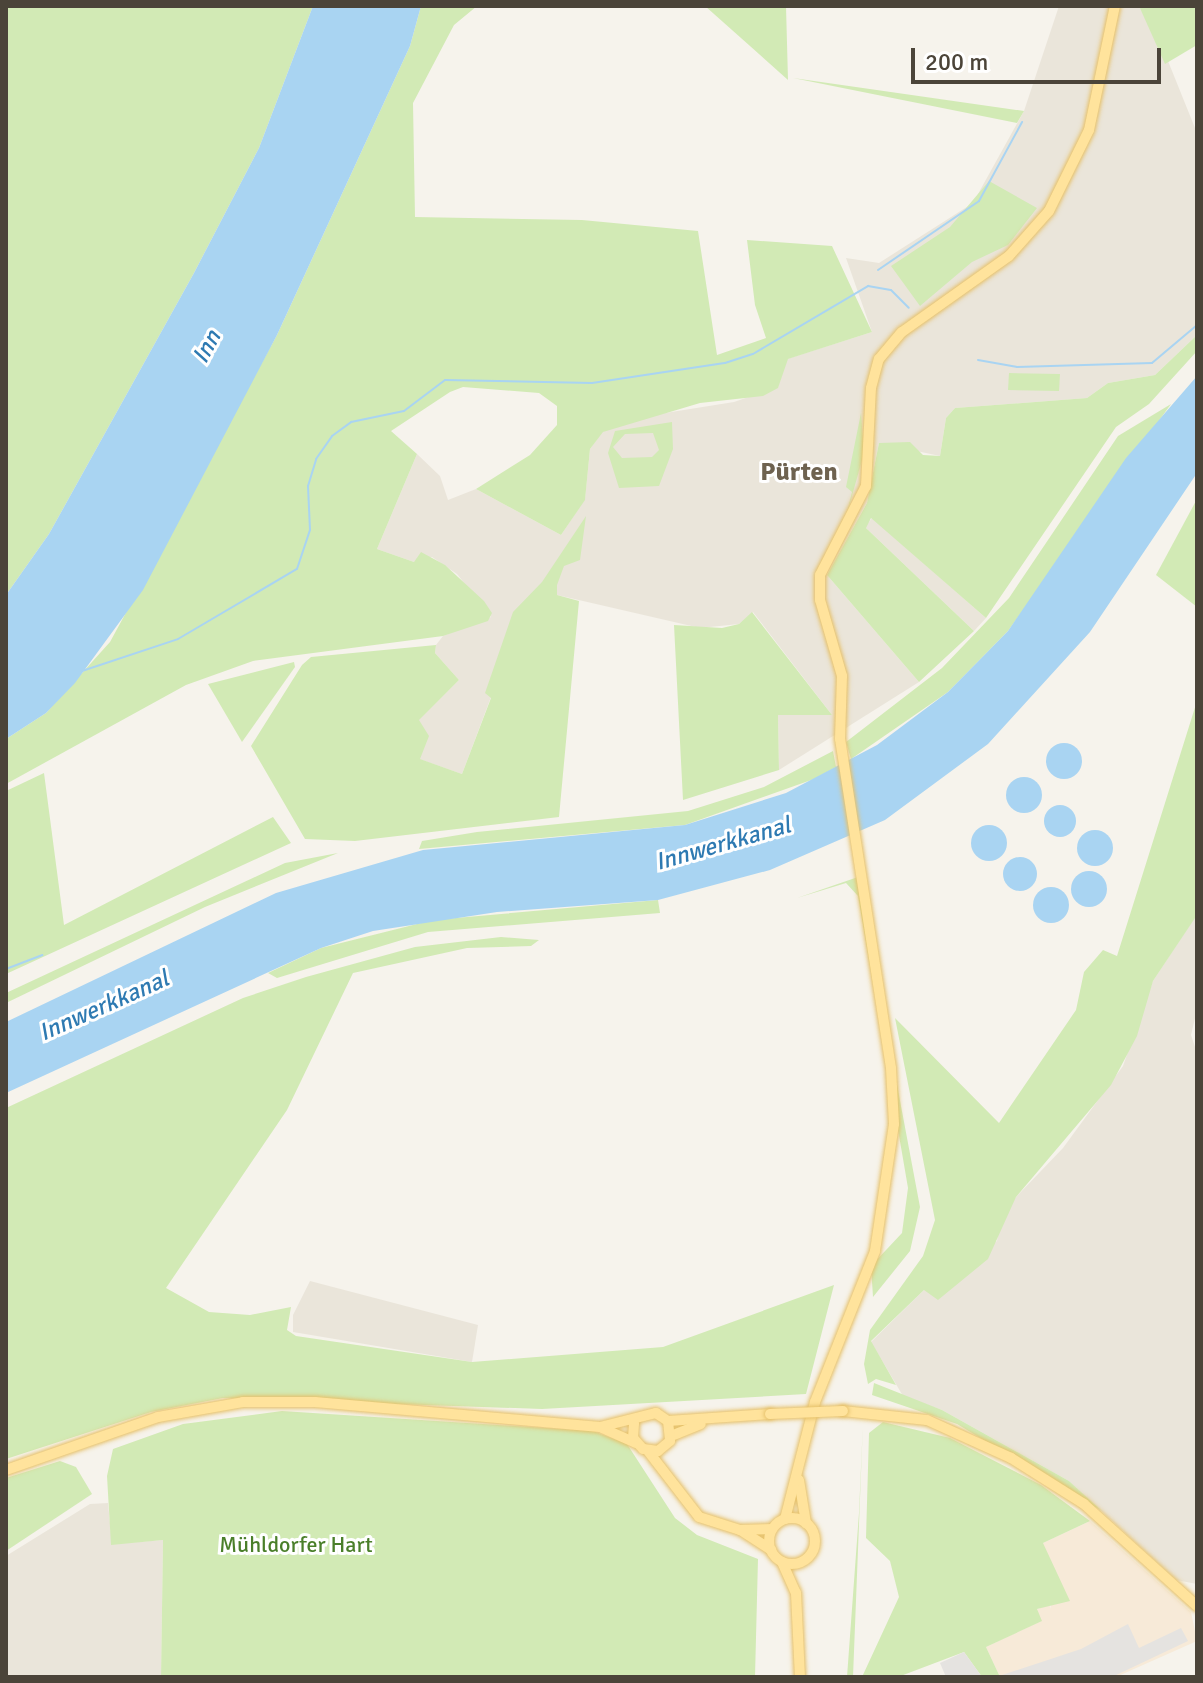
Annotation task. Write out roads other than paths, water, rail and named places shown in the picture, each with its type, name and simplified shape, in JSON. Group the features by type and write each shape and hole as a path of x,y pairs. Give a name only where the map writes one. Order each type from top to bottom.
{"main road":[{"path":"740,1530 772,1529 785,1519 799,1478 815,1402 875,1251 891,1168 891,1068 861,859 840,743 842,676 819,581 866,486 876,367 902,332 1009,256 1049,211 1089,130 1115,6"},
{"path":"6,1470 189,1410 282,1401 600,1427 634,1423 651,1412 668,1421 707,1422 770,1414 843,1411 905,1414 949,1429 1084,1504 1197,1606"},
{"path":"667,1470 668,1421"},
{"path":"648,1451 707,1422"},
{"path":"634,1423 636,1443"},
{"path":"600,1427 648,1451 667,1470 691,1511 740,1530 771,1550 782,1562 796,1593"},
{"path":"799,1478 806,1523 815,1542 804,1561 796,1593 800,1677"},
{"path":"785,1519 806,1523"},
{"path":"771,1550 772,1529"},
{"path":"782,1562 804,1561"}],"water":[{"name":"Inn","path":"313,6 421,6 410,46 277,335 143,590 75,683 46,713 6,739 6,595 49,534 194,273 259,148"},
{"name":"Innwerkkanal","path":"1197,376 1197,473 1090,632 988,744 885,820 770,870 658,900 497,912 373,931 321,948 6,1093 6,1022 276,893 423,850 685,825 786,793 877,745 948,692 1008,631 1126,458"},
{"path":"1064,743 1077,748 1082,761 1077,774 1064,779 1051,774 1046,761 1051,748"},
{"path":"1024,777 1036,783 1042,795 1036,807 1024,813 1012,807 1006,795 1012,783"},
{"path":"1060,805 1071,810 1076,821 1071,832 1060,837 1049,832 1044,821 1049,810"},
{"path":"989,825 1002,830 1007,843 1002,856 989,861 976,856 971,843 976,830"},
{"path":"1095,830 1108,835 1113,848 1108,861 1095,866 1082,861 1077,848 1082,835"},
{"path":"1020,857 1032,862 1037,874 1032,886 1020,891 1008,886 1003,874 1008,862"},
{"path":"1089,871 1102,876 1107,889 1102,902 1089,907 1076,902 1071,889 1076,876"},
{"path":"1051,887 1064,892 1069,905 1064,918 1051,923 1038,918 1033,905 1038,892"}],"waterway":[{"path":"878,270 979,201 1022,122"},
{"path":"82,671 178,639 297,569 310,530 308,486 316,459 332,436 351,422 404,411 445,380 592,383 725,363 753,354 868,286 891,290 909,308"},
{"path":"978,360 1017,367 1152,363 1197,325"},
{"path":"6,969 42,955"}],"district":[{"name":"Pürten","path":"799,473"}],"park label":[{"name":"Mühldorfer Hart","path":"296,1545"}]}
